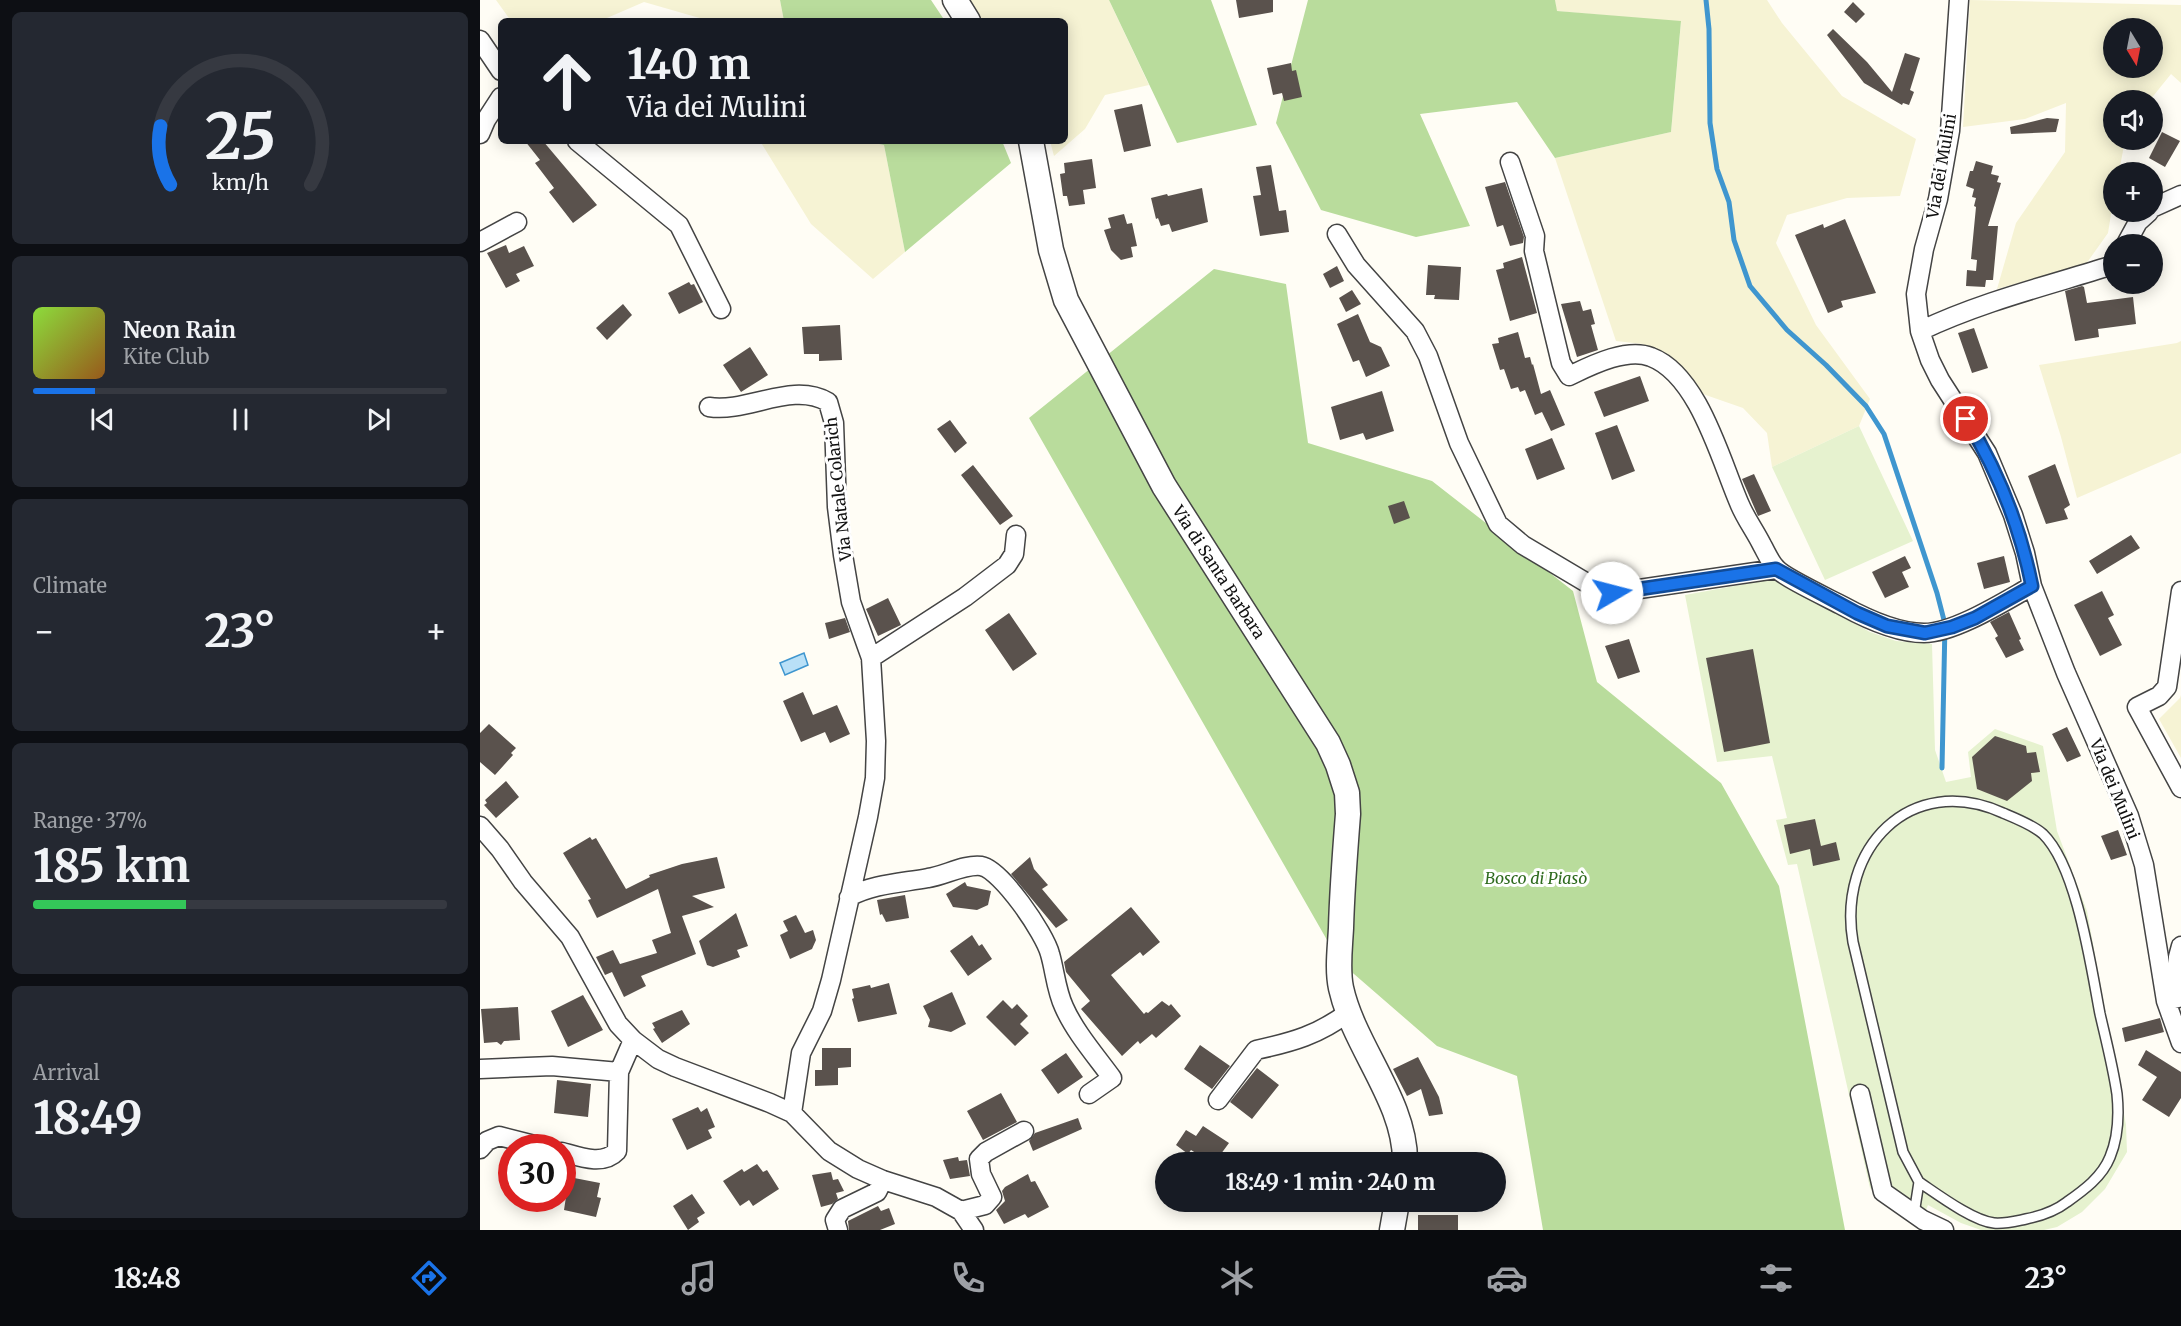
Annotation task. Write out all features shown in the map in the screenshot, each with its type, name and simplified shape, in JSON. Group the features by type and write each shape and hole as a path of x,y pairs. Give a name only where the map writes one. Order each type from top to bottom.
{"street":[{"path":"955,0 966,18"},
{"name":"Via dei Mulini","path":"1955,2 1950,130 1938,199 1924,249 1916,294 1920,331 1940,380 1987,453 2013,514 2032,586 2066,673 2129,816 2144,865 2166,1001 2181,1043"},
{"path":"480,40 498,67"},
{"path":"480,134 498,102"},
{"path":"581,144 679,225 721,309"},
{"name":"Via di Santa Barbara","path":"1032,144 1051,250 1066,300 1157,474 1328,743 1338,765 1347,793 1348,814 1339,961 1341,986 1349,1011 1399,1122 1405,1152"},
{"path":"1510,162 1535,236 1534,251 1561,363 1569,376 1596,363 1621,355 1650,356 1671,370 1691,392 1741,507 1776,569 1857,613 1887,626 1925,633 1952,627 1975,618 2032,586"},
{"path":"2163,203 2181,195"},
{"path":"480,242 517,222"},
{"path":"1337,234 1356,265 1415,331 1428,356 1459,443 1479,489 1498,524 1523,545 1592,586 1612,593 1776,569"},
{"path":"1920,331 1999,299 2103,268"},
{"name":"Via Natale Colarich","path":"709,407 724,409 795,395 816,395 828,402 834,423 837,507 843,555 851,602 871,658 876,741 874,778 868,817 822,1011 801,1053 792,1113"},
{"path":"871,658 965,597 1007,565 1014,554 1016,535"},
{"path":"2181,591 2167,687 2159,696 2137,707 2181,788"},
{"path":"480,826 501,849 523,882 570,937 618,1024 633,1040 658,1059 675,1067 792,1113 829,1151 858,1169 883,1180 936,1197 961,1211 974,1230"},
{"path":"849,897 871,887 937,877 962,869 981,866 992,870 1043,935 1064,1007 1112,1078 1089,1094"},
{"path":"2166,1001 2178,998 2177,963 2181,946"},
{"path":"1218,1100 1256,1050 1299,1040 1332,1024 1349,1011"},
{"path":"576,1155 599,1160 610,1158 617,1151 619,1072 633,1040"},
{"path":"480,1069 552,1066 619,1072"},
{"path":"1860,1094 1883,1192 1914,1214 1944,1230"},
{"path":"961,1211 985,1205 992,1197 981,1174 979,1160 986,1152 1024,1131"},
{"path":"480,1149 487,1141 498,1136"},
{"path":"838,1230 835,1220 842,1209 878,1192 883,1180"},
{"path":"1392,1230 1395,1212"}],"lane":[{"path":"1914,1214 1919,1182 1903,1152 1900,1141 1853,942 1851,895 1858,869 1879,834 1898,816 1927,805 1958,800 1988,806 2016,819 2042,834 2059,857 2080,913 2117,1095 2117,1127 2110,1158 2092,1184 2064,1205 2044,1216 2014,1222 1992,1223 1959,1208 1919,1182"}],"shaded area":[{"path":"496,0 780,0 783,18 700,18 644,2 607,18 509,18"},
{"path":"965,0 1109,0 1149,85 1105,95 1085,129 1068,144 1068,18 976,17"},
{"path":"1555,0 1767,0 1782,23 1842,96 1916,139 1900,196 1847,198 1787,215 1776,243 1816,325 1870,399 1859,426 1772,467 1767,433 1743,408 1700,393 1643,344 1616,341 1555,158 1671,132 1681,22 1556,11"},
{"path":"1970,0 2181,5 2181,83 2171,74 2158,90 2103,90 2103,150 2123,150 2121,162 2103,162 2103,222 2110,222 2108,233 2103,234 2103,240 2086,264 1997,289 2016,223 2065,152 2066,103 2025,119 1963,127"},
{"path":"762,144 884,145 905,252 873,279 811,224"},
{"path":"1051,144 1068,144 1054,156"},
{"path":"2181,341 2181,453 2077,498 2039,365"},
{"path":"2181,695 2181,758 2159,719"}],"green space":[{"path":"780,0 931,0 943,18 783,18"},
{"path":"1109,0 1211,0 1257,125 1177,143"},
{"path":"1308,0 1555,0 1557,11 1681,21 1671,132 1555,158 1517,102 1420,114 1470,226 1416,237 1321,210 1276,123"},
{"path":"879,144 1003,144 1011,163 905,252 884,145"},
{"name":"Bosco di Piasò","path":"1214,269 1286,284 1308,443 1432,481 1573,591 1597,682 1721,783 1779,886 1845,1230 1543,1230 1517,1076 1437,1046 1339,961 1029,418"},
{"path":"1859,426 1913,541 1825,580 1772,467"},
{"path":"1773,579 1870,632 1896,641 1932,644 1935,750 1946,782 1971,777 1968,752 1995,729 2043,746 2057,831 2087,911 2126,1125 2127,1152 2105,1189 2082,1212 2057,1227 2044,1230 1981,1230 1961,1223 1928,1205 1920,1224 1870,1188 1797,864 1788,865 1776,820 1787,818 1772,756 1717,762 1685,595"}],"water":[{"path":"804,653 808,665 785,675 780,663"}],"building":[{"path":"1236,0 1273,0 1273,12 1239,18"},
{"path":"1853,2 1865,14 1856,23 1844,12"},
{"path":"1833,29 1867,62 1892,92 1905,53 1920,58 1910,90 1914,92 1909,105 1903,103 1902,105 1864,83 1827,35"},
{"path":"1291,63 1292,71 1296,70 1302,97 1284,101 1282,93 1273,95 1267,68"},
{"path":"1142,104 1151,146 1124,152 1114,110"},
{"path":"2047,118 2059,119 2056,132 2011,134 2010,127"},
{"path":"2163,132 2180,141 2165,167 2163,162 2156,162 2149,158 2153,150 2163,150"},
{"path":"527,144 546,144 597,205 573,223 549,192 554,188 535,163 540,160"},
{"path":"1092,159 1096,188 1083,190 1085,204 1069,206 1067,196 1063,196 1060,174 1065,173 1064,163"},
{"path":"1976,161 1993,166 1991,174 1999,176 1997,182 2001,183 1988,226 1998,226 1993,280 1986,280 1985,287 1966,286 1967,270 1976,271 1977,260 1971,259 1976,198 1972,197 1974,189 1966,186 1970,171 1973,171"},
{"path":"1271,165 1279,211 1286,210 1289,232 1260,236 1253,196 1261,195 1256,167"},
{"path":"1505,182 1524,237 1523,243 1510,246 1503,225 1497,227 1485,187"},
{"path":"1202,188 1208,222 1172,232 1169,224 1161,226 1158,218 1156,219 1151,198"},
{"path":"1124,214 1127,224 1132,223 1137,246 1131,247 1133,257 1121,260 1111,250 1104,230 1111,228 1108,218"},
{"path":"1845,219 1876,293 1841,301 1843,307 1828,313 1795,235 1823,224 1824,228"},
{"path":"506,245 509,253 524,246 534,266 516,274 520,281 506,288 487,253"},
{"path":"1522,257 1537,313 1510,321 1496,270 1504,268 1503,263"},
{"path":"1428,265 1461,267 1459,300 1434,299 1435,295 1426,295"},
{"path":"1337,266 1344,281 1330,288 1323,274"},
{"path":"689,282 691,285 694,284 703,302 679,314 668,293"},
{"path":"2082,286 2087,303 2133,297 2136,324 2098,329 2099,337 2075,341 2065,291"},
{"path":"1352,290 1361,304 1346,312 1339,298"},
{"path":"1580,301 1583,311 1591,309 1595,324 1591,325 1598,350 1577,357 1561,304"},
{"path":"623,304 632,315 607,340 596,328"},
{"path":"1358,314 1370,342 1381,347 1390,366 1366,377 1359,360 1353,362 1337,324"},
{"path":"840,325 842,360 819,361 819,354 804,354 802,327"},
{"path":"1974,328 1988,368 1972,373 1958,333"},
{"path":"1518,332 1525,358 1530,357 1533,364 1541,394 1550,390 1565,425 1551,431 1542,412 1535,415 1525,390 1520,392 1518,387 1511,389 1504,369 1500,370 1492,344 1499,343 1498,338"},
{"path":"750,347 768,375 741,392 723,365"},
{"path":"1640,376 1649,401 1604,417 1594,392"},
{"path":"1382,391 1394,431 1366,440 1363,433 1340,440 1331,407"},
{"path":"950,420 967,443 955,453 937,429"},
{"path":"1617,425 1635,471 1612,480 1595,433"},
{"path":"1552,438 1565,469 1537,480 1525,449"},
{"path":"2055,464 2070,505 2064,509 2068,519 2046,524 2028,476"},
{"path":"973,465 1013,516 1000,525 961,475"},
{"path":"1754,474 1771,511 1758,516 1742,479"},
{"path":"1404,501 1410,518 1394,524 1388,506"},
{"path":"2131,535 2140,548 2097,574 2089,561"},
{"path":"1905,556 1911,568 1902,572 1909,587 1885,598 1872,572"},
{"path":"2004,556 2010,582 1984,589 1977,563"},
{"path":"2102,591 2114,615 2108,618 2122,645 2100,656 2074,605"},
{"path":"888,598 901,625 878,636 866,609"},
{"path":"2009,612 2024,650 2006,658 1995,638 1998,636 1990,622"},
{"path":"1009,613 1037,654 1013,671 985,630"},
{"path":"845,618 850,632 829,639 825,623"},
{"path":"1629,639 1640,672 1618,679 1605,646"},
{"path":"1753,649 1770,743 1724,752 1706,658"},
{"path":"803,692 813,715 837,705 850,734 830,743 825,732 801,742 783,701"},
{"path":"489,724 516,748 511,753 513,755 495,775 480,762 480,733"},
{"path":"2067,727 2081,756 2067,762 2052,734"},
{"path":"1995,736 2026,746 2027,753 2036,752 2040,772 2031,773 2032,781 2007,801 1977,789 1972,757"},
{"path":"506,781 519,797 496,818 484,805 487,803 485,800"},
{"path":"1815,819 1821,846 1836,842 1840,860 1813,866 1810,849 1790,854 1784,825"},
{"path":"2118,830 2127,855 2111,860 2101,836"},
{"path":"590,837 592,840 596,838 626,889 650,877 649,875 682,864 717,857 725,888 692,896 714,907 682,916 696,954 641,976 646,986 624,997 612,972 605,975 596,957 613,950 620,964 657,953 652,940 671,933 658,889 597,918 588,900 591,899 563,853"},
{"path":"1030,857 1034,869 1048,885 1042,889 1068,920 1056,928 1011,874"},
{"path":"965,882 967,886 991,891 988,905 977,910 953,907 946,894"},
{"path":"905,895 909,918 886,922 882,914 880,915 877,900"},
{"path":"1131,907 1160,942 1143,956 1140,952 1111,975 1144,1014 1162,1001 1169,1006 1171,1004 1181,1016 1156,1038 1152,1034 1140,1044 1138,1041 1122,1056 1081,1009 1090,1001 1066,972 1064,962"},
{"path":"736,913 748,946 737,950 740,957 713,967 707,965 699,941"},
{"path":"796,915 805,933 813,930 816,940 812,949 790,959 780,935 788,931 783,921"},
{"path":"972,935 979,946 982,944 992,959 968,976 950,951"},
{"path":"889,983 897,1014 858,1022 852,989 870,985 871,988"},
{"path":"952,992 966,1024 951,1032 928,1027 930,1020 923,1006"},
{"path":"583,995 603,1030 568,1047 551,1011"},
{"path":"1003,1000 1012,1009 1017,1004 1028,1016 1020,1024 1029,1033 1015,1046 986,1017"},
{"path":"518,1007 520,1040 504,1041 501,1045 497,1042 484,1043 481,1009"},
{"path":"682,1010 690,1024 662,1043 652,1023"},
{"path":"2160,1018 2164,1032 2125,1042 2122,1028"},
{"path":"1200,1045 1230,1066 1212,1089 1184,1069"},
{"path":"822,1048 851,1048 851,1067 838,1068 838,1085 815,1086 815,1070 822,1070"},
{"path":"2146,1050 2181,1072 2181,1098 2169,1117 2142,1100 2157,1077 2138,1065"},
{"path":"1066,1053 1083,1077 1058,1094 1041,1070"},
{"path":"1418,1057 1439,1097 1443,1114 1429,1116 1421,1089 1407,1096 1393,1069"},
{"path":"1257,1068 1279,1085 1252,1119 1230,1102"},
{"path":"557,1080 591,1084 588,1117 554,1113"},
{"path":"1001,1093 1017,1122 983,1140 967,1111"},
{"path":"698,1107 701,1112 707,1108 715,1127 708,1130 712,1138 687,1150 672,1119"},
{"path":"1078,1118 1082,1129 1033,1151 1029,1141 1035,1133"},
{"path":"1203,1126 1229,1143 1222,1152 1191,1150 1185,1152 1176,1145 1186,1130 1196,1136"},
{"path":"958,1157 959,1161 967,1160 970,1176 950,1179 943,1160"},
{"path":"757,1164 763,1172 767,1170 779,1189 753,1206 749,1200 740,1206 723,1181 742,1169 744,1172"},
{"path":"831,1172 833,1180 838,1179 844,1191 836,1193 838,1199 832,1204 821,1207 812,1175"},
{"path":"1028,1174 1031,1182 1035,1181 1049,1207 1028,1218 1025,1214 1004,1224 996,1210 1005,1201 1002,1191"},
{"path":"576,1178 600,1183 597,1197 601,1198 596,1217 573,1212 576,1212"},
{"path":"692,1194 705,1213 697,1218 699,1222 688,1230 673,1206"},
{"path":"878,1206 881,1211 889,1208 895,1224 880,1230 849,1230 848,1221"},
{"path":"1418,1215 1458,1215 1458,1230 1418,1230"}],"waterway":[{"path":"1706,0 1709,29 1710,123 1717,169 1729,202 1734,240 1750,286 1787,330 1826,365 1866,406 1884,434 1937,593 1945,624 1942,768"}],"route":[{"path":"1612,593 1776,569 1857,613 1887,626 1925,633 1952,627 1975,618 2032,586 2013,514 1987,453 1966,419"}]}
